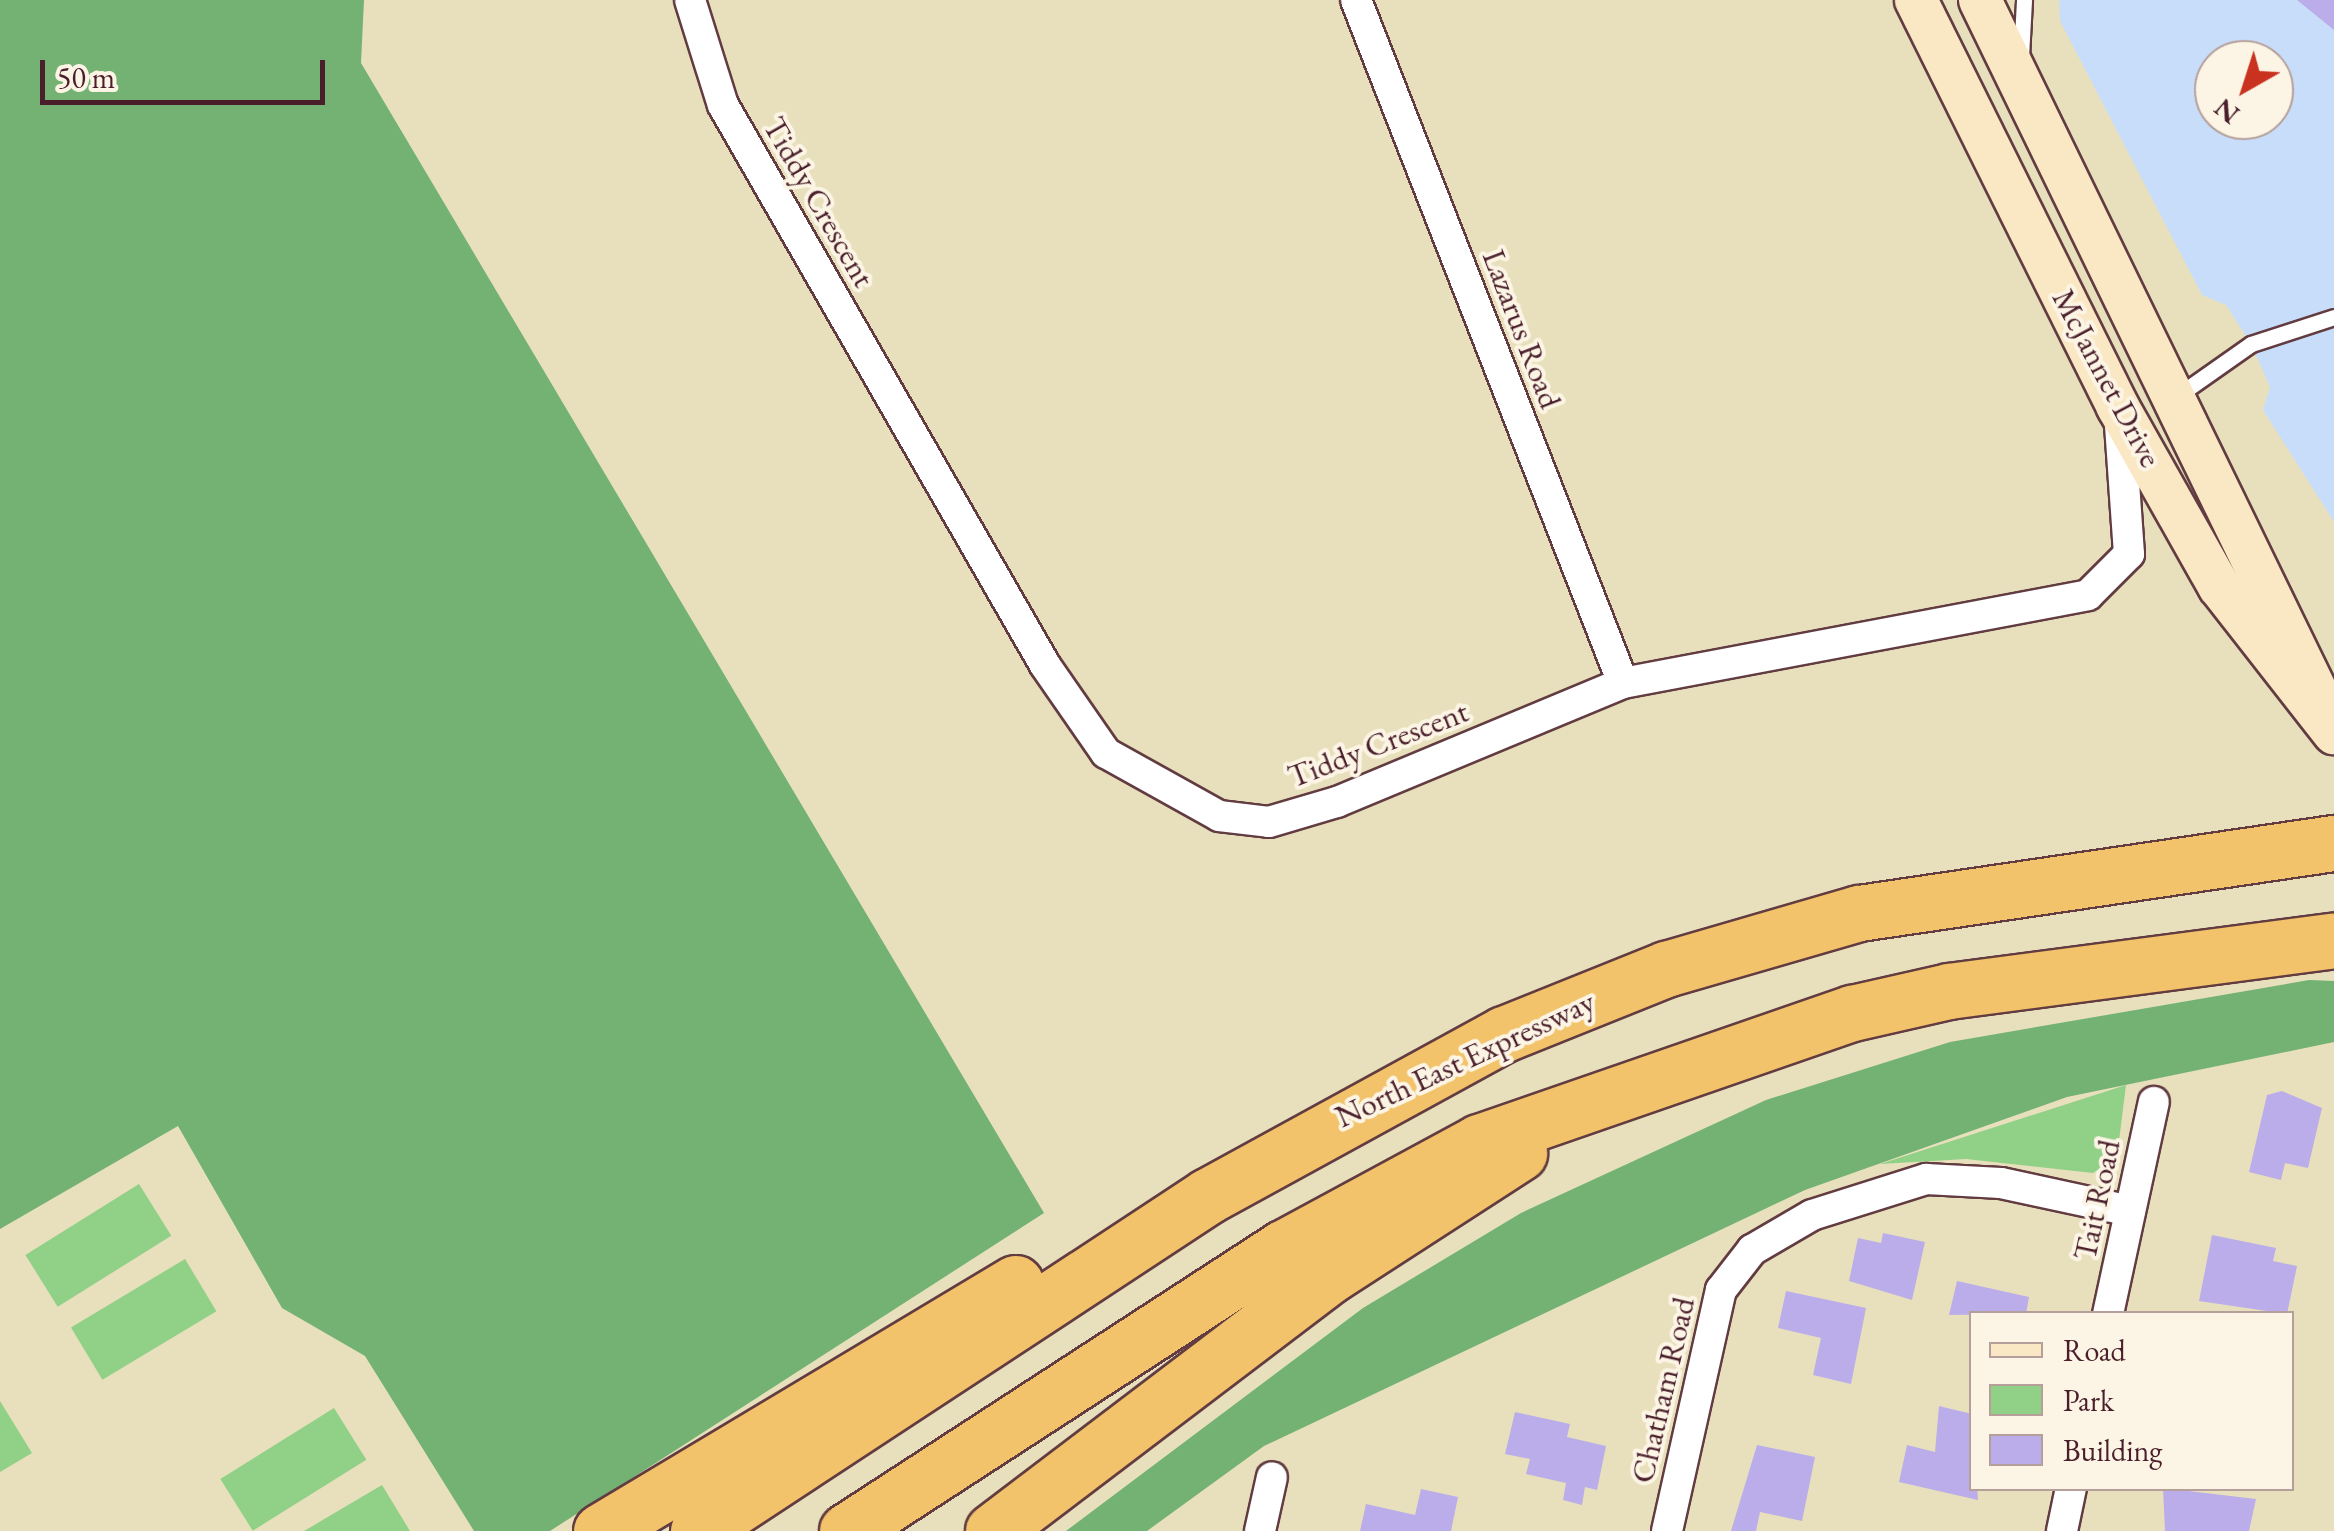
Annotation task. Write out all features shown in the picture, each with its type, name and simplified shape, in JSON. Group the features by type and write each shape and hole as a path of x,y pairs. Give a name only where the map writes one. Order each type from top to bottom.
{"highway":[{"name":"North East Expressway","path":"698,1531 1088,1271 1340,1117 1666,968 1859,913 2334,843"},
{"path":"847,1531 1368,1196 1576,1108 1759,1040 1949,991 2334,940"},
{"path":"992,1531 1332,1274 1576,1108"},
{"path":"602,1531 1001,1286 1088,1271"}],"street":[{"name":"Tiddy Crescent","path":"690,0 723,106 1045,666 1106,753 1219,816 1269,822 1623,683 2088,595 2110,582 2129,554 2133,523 2118,406"},
{"name":"Lazarus Road","path":"1356,0 1623,683"},
{"name":"McJannet Drive","path":"1916,0 2118,406 2250,634 2334,732"},
{"name":"McJannet Drive","path":"1980,0 2021,70 2334,732"},
{"path":"2177,396 2163,428 2183,519"},
{"name":"Tait Road","path":"2109,1311 2154,1102"},
{"name":"Chatham Road","path":"1667,1531 1722,1290 1752,1250 1812,1215 1926,1179 2001,1183 2130,1211"},
{"path":"1260,1531 1272,1477"},
{"path":"2062,1531 2070,1491"}],"lane":[{"path":"2021,70 2024,0"},
{"path":"2177,396 2252,344 2334,317"}],"shaded area":[{"path":"2059,0 2334,0 2334,522 2263,410 2270,387 2251,344 2226,305 2202,295 2060,21"}],"green space":[{"path":"0,0 364,0 361,63 1044,1213 550,1531 474,1531 365,1356 282,1308 178,1126 0,1229"},
{"path":"2309,980 2334,981 2334,1042 2067,1097 1805,1190 1264,1446 1147,1531 1066,1531 1363,1308 1521,1213 1766,1100 1950,1042"},
{"path":"2126,1085 2117,1157 2093,1173 1966,1159 1880,1164"},
{"path":"139,1184 171,1236 58,1307 25,1255"},
{"path":"185,1259 216,1311 102,1380 71,1328"},
{"path":"0,1401 32,1453 0,1472"},
{"path":"334,1408 366,1460 253,1531 220,1479"},
{"path":"382,1485 410,1531 304,1531"}],"building":[{"path":"2297,0 2334,0 2334,30"},
{"path":"2282,1091 2322,1108 2308,1168 2285,1163 2281,1180 2249,1172 2267,1095"},
{"path":"1883,1233 1925,1242 1912,1300 1849,1281 1858,1238 1881,1243"},
{"path":"2212,1235 2276,1248 2273,1261 2297,1266 2288,1311 2199,1301"},
{"path":"1957,1281 2029,1297 2027,1311 1949,1315"},
{"path":"1786,1291 1866,1308 1851,1384 1813,1375 1821,1338 1778,1328"},
{"path":"1939,1406 1969,1413 1969,1491 1977,1491 1978,1500 1899,1482 1907,1445 1935,1452"},
{"path":"1515,1412 1570,1424 1567,1437 1606,1446 1597,1490 1585,1487 1582,1505 1563,1500 1566,1483 1526,1474 1530,1459 1505,1454"},
{"path":"1757,1445 1815,1457 1802,1521 1760,1512 1756,1531 1731,1531"},
{"path":"1421,1489 1458,1497 1451,1531 1360,1531 1366,1504 1415,1515"},
{"path":"2163,1491 2256,1499 2249,1531 2165,1531"}]}
